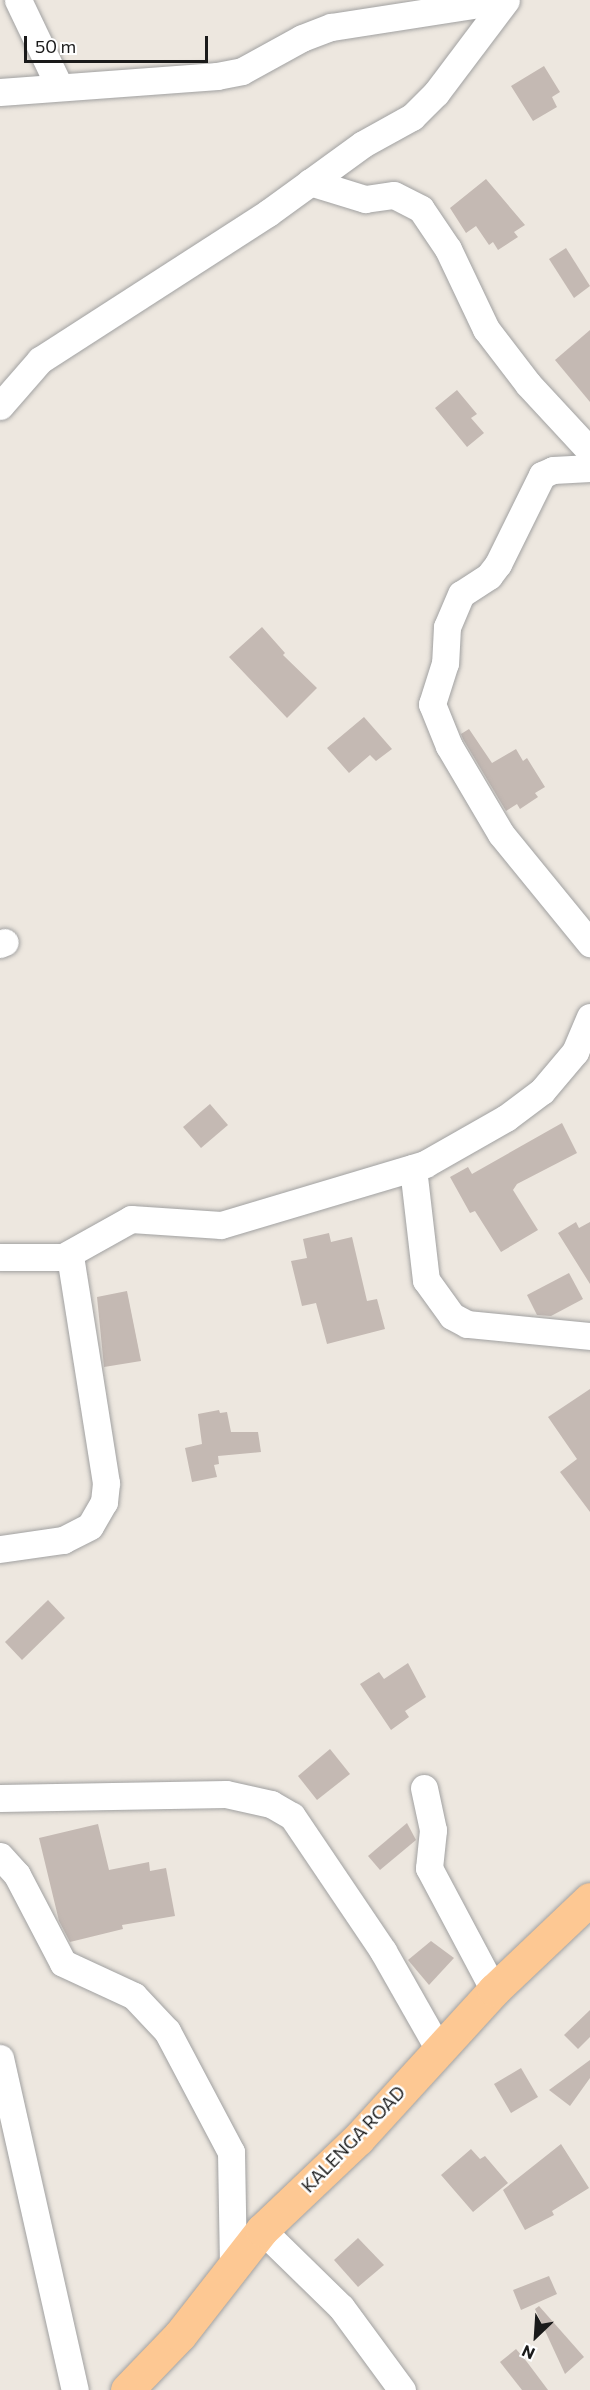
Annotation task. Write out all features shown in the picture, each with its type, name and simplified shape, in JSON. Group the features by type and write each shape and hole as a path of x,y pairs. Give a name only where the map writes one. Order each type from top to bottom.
{"main road":[{"name":"KALENGA ROAD","path":"127,2390 180,2335 262,2230 358,2139 438,2048 494,1990 590,1899"}],"street":[{"path":"18,0 59,86"},
{"path":"0,92 242,71 302,38 332,27 506,0"},
{"path":"0,406 40,360 363,144 412,117 435,93 506,0"},
{"path":"309,182 365,200 394,195 421,209 448,249 486,329 528,384 590,451"},
{"path":"590,468 553,470 542,475 498,564 489,576 461,594 447,627 445,663 432,704 449,746 501,834 590,943"},
{"path":"0,1257 70,1255 131,1219 221,1225 413,1168 506,1118 542,1090 575,1052 590,1017"},
{"path":"413,1168 426,1280 452,1316 467,1324 590,1336"},
{"path":"0,1549 63,1540 90,1526 104,1502 106,1483 70,1255"},
{"path":"424,1788 433,1830 429,1868 494,1990"},
{"path":"0,1798 226,1794 271,1804 292,1815 383,1951 438,2048"},
{"path":"0,1856 17,1875 63,1963 134,1996 167,2031 231,2152 232,2271"},
{"path":"0,2058 75,2390"},
{"path":"262,2230 342,2307 402,2390"}],"building":[{"path":"544,66 560,92 552,97 557,107 533,121 511,86"},
{"path":"486,179 525,225 514,232 518,237 498,250 493,242 489,245 476,226 466,233 450,208"},
{"path":"566,248 590,286 574,298 549,259"},
{"path":"590,330 590,402 555,360"},
{"path":"457,390 477,414 471,418 484,433 467,447 435,408"},
{"path":"262,627 285,653 283,655 317,688 287,718 229,657"},
{"path":"364,717 392,749 376,761 370,755 349,773 327,748"},
{"path":"469,729 492,763 516,749 523,761 527,758 545,787 535,793 538,797 520,809 517,804 506,811 463,739 461,734"},
{"path":"210,1104 228,1125 201,1148 183,1127"},
{"path":"562,1123 577,1153 517,1184 513,1190 538,1230 501,1252 475,1211 470,1213 450,1177 468,1167 472,1174"},
{"path":"576,1222 579,1228 590,1222 590,1284 558,1233"},
{"path":"329,1233 331,1242 352,1237 367,1301 377,1299 385,1329 327,1344 316,1303 302,1306 291,1261 307,1258 303,1239"},
{"path":"569,1273 583,1299 551,1316 537,1315 527,1295"},
{"path":"127,1291 141,1361 104,1367 97,1297"},
{"path":"590,1389 590,1512 560,1472 577,1459 548,1417"},
{"path":"219,1410 220,1413 227,1412 231,1432 258,1432 261,1452 218,1456 219,1464 214,1465 217,1477 192,1482 185,1448 202,1444 198,1414"},
{"path":"48,1600 65,1618 22,1660 5,1642"},
{"path":"408,1663 426,1697 405,1711 409,1717 391,1730 360,1684 379,1672 384,1679"},
{"path":"330,1749 350,1774 317,1800 298,1776"},
{"path":"407,1823 416,1840 380,1870 368,1856"},
{"path":"98,1824 109,1870 149,1862 150,1871 166,1868 175,1916 122,1925 123,1929 70,1942 59,1921 39,1838"},
{"path":"431,1941 454,1958 429,1985 408,1960"},
{"path":"590,2010 590,2037 578,2049 564,2035"},
{"path":"590,2060 590,2078 570,2106 549,2090"},
{"path":"521,2068 538,2097 511,2113 494,2084"},
{"path":"561,2144 589,2188 552,2211 554,2215 525,2230 503,2190"},
{"path":"471,2149 480,2159 485,2156 508,2183 473,2212 441,2175"},
{"path":"358,2238 384,2265 358,2287 334,2260"},
{"path":"549,2276 557,2294 521,2310 513,2290"},
{"path":"539,2306 584,2357 565,2374 535,2309"},
{"path":"516,2349 548,2390 522,2390 500,2362"}]}
